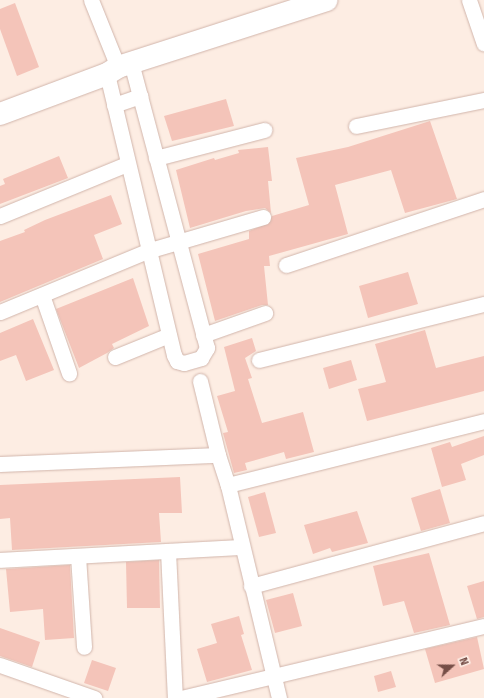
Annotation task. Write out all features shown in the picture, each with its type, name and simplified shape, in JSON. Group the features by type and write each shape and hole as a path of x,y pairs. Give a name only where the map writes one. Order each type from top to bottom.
{"street":[{"path":"91,0 119,68 140,96 204,335 206,354 202,358 184,363 177,361 174,355 127,164 114,105 119,68"},
{"path":"0,114 119,68 327,0"},
{"path":"469,0 480,22 484,44"},
{"path":"114,105 140,96"},
{"path":"356,126 484,100"},
{"path":"156,158 264,130"},
{"path":"0,216 127,164"},
{"path":"286,265 484,200"},
{"path":"0,312 148,251 263,217"},
{"path":"42,295 69,373"},
{"path":"259,360 484,304"},
{"path":"204,335 265,313"},
{"path":"115,357 169,335"},
{"path":"200,382 218,455 228,485 279,698"},
{"path":"228,485 484,421"},
{"path":"0,464 218,455"},
{"path":"251,586 484,523"},
{"path":"0,560 242,547"},
{"path":"168,551 175,698"},
{"path":"78,556 84,647"},
{"path":"180,698 484,626"},
{"path":"0,665 94,698"}],"building":[{"path":"15,3 39,67 17,76 0,29 0,9"},
{"path":"226,99 234,126 172,141 164,116"},
{"path":"430,121 457,199 405,213 391,170 335,185 348,234 269,256 270,266 264,266 268,305 262,305 215,321 198,254 249,239 249,231 269,223 272,216 309,205 296,158 348,147"},
{"path":"268,147 272,181 268,181 271,213 265,208 246,211 190,228 176,170 214,158 215,160 239,153 238,150"},
{"path":"59,156 68,178 0,204 0,186 5,184 3,179"},
{"path":"111,195 122,224 94,235 103,259 0,302 0,241 25,232 24,230 45,220"},
{"path":"408,272 418,304 368,318 359,286"},
{"path":"133,278 149,326 112,344 114,348 79,368 56,309"},
{"path":"33,319 54,370 26,381 16,355 0,361 0,333"},
{"path":"425,330 436,368 484,356 484,391 367,421 358,389 386,382 375,344"},
{"path":"252,338 256,351 245,358 252,378 248,379 262,423 303,412 314,452 286,459 284,452 245,463 247,470 234,473 223,433 228,432 217,396 235,391 224,347"},
{"path":"351,360 357,380 329,389 323,368"},
{"path":"484,436 484,455 461,464 466,480 442,487 431,448 450,442 452,447"},
{"path":"180,477 182,513 159,513 161,542 12,550 10,518 0,519 0,485"},
{"path":"440,489 450,523 421,531 411,498"},
{"path":"265,492 276,533 259,537 248,497"},
{"path":"357,511 368,543 332,552 330,548 313,554 304,525"},
{"path":"429,553 450,625 414,633 404,601 383,606 373,566"},
{"path":"159,560 160,608 127,608 126,562"},
{"path":"70,565 74,638 45,640 43,609 10,612 6,569"},
{"path":"484,581 484,617 477,619 467,586"},
{"path":"293,593 302,626 275,633 266,600"},
{"path":"239,616 244,634 241,635 252,670 207,682 197,649 217,643 211,624"},
{"path":"0,628 40,642 32,667 0,656"},
{"path":"477,637 484,669 435,683 425,649"},
{"path":"92,660 116,668 108,691 84,683"},
{"path":"391,671 396,687 378,692 374,676"}]}
